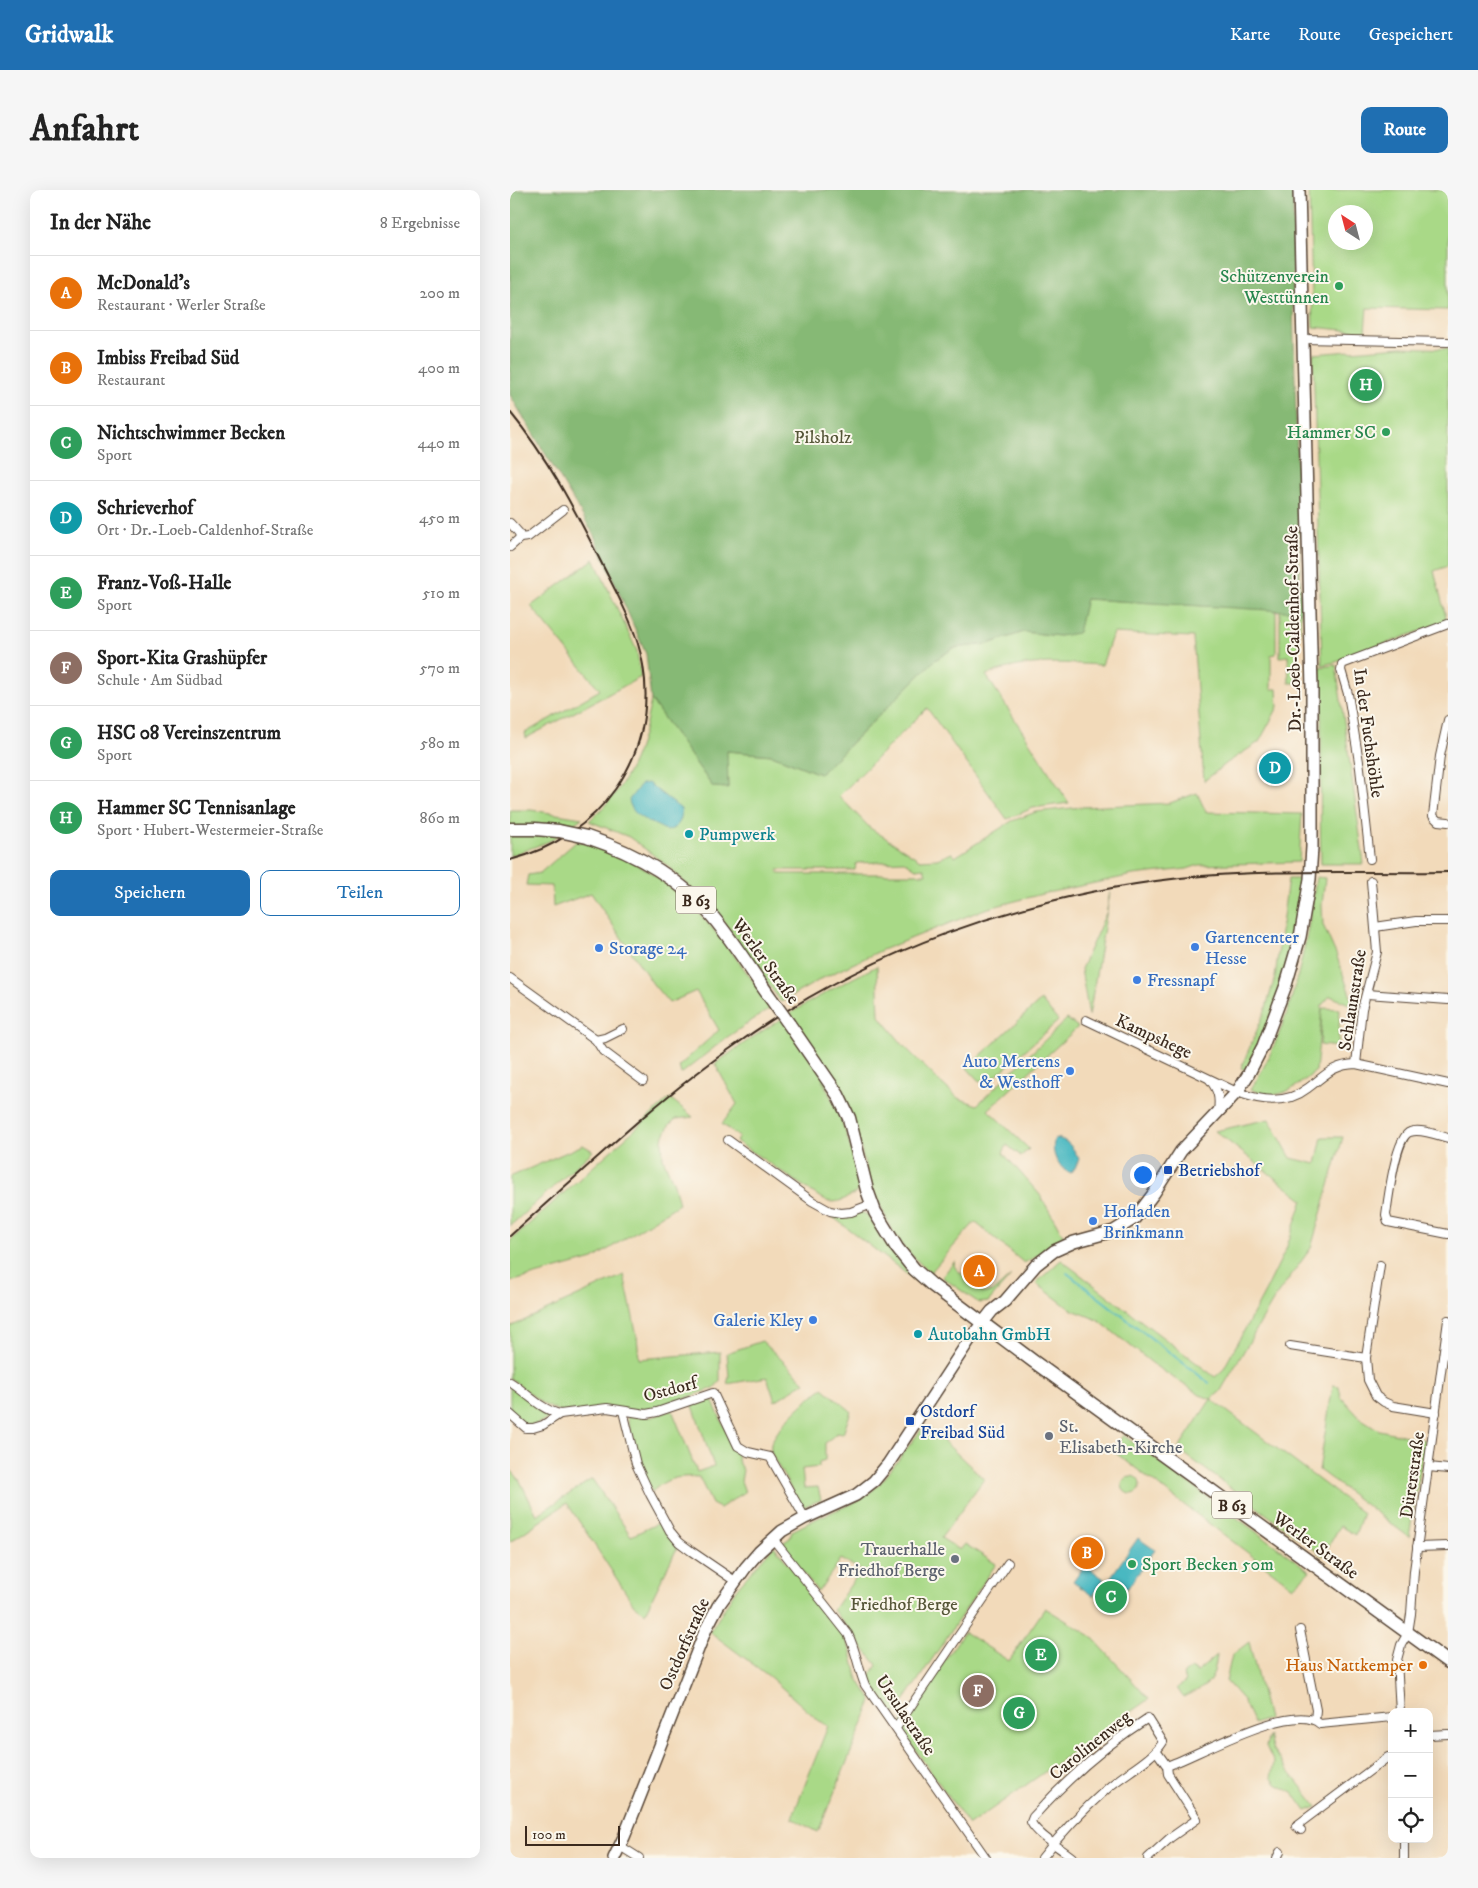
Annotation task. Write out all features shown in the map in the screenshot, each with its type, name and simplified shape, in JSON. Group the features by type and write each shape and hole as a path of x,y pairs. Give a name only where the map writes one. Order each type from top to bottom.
{"main road":[{"name":"Dr.-Loeb-Caldenhof-Straße","path":"986,1325 994,1309 1005,1301 1036,1265 1054,1251 1074,1242 1114,1231 1135,1218 1181,1152 1237,1092 1248,1075 1263,1046 1286,985 1300,938 1310,871 1313,805 1300,190"},
{"name":"Werler Straße","path":"510,829 559,831 588,837 634,855 666,875 690,894 711,916 829,1081 848,1118 872,1204 885,1230 914,1269 932,1285 986,1325 1448,1662"},
{"name":"Ostdorfstraße","path":"614,1858 706,1630 735,1581 759,1552 773,1539 804,1518 856,1495 874,1481 888,1464 960,1357 970,1339 986,1325"}],"street":[{"path":"1303,339 1448,342"},
{"path":"510,547 520,538 528,537 563,510"},
{"path":"510,523 519,533 520,538"},
{"name":"In der Fuchshöhle","path":"1370,859 1360,768 1348,694 1341,670 1342,664 1448,624"},
{"path":"1448,720 1444,756 1433,816 1438,821 1448,822"},
{"name":"Schlaunstraße","path":"1356,1064 1362,1009 1377,952 1371,881"},
{"path":"1375,927 1416,921 1448,921"},
{"path":"510,978 596,1040 603,1052 642,1081"},
{"path":"1367,994 1448,1000"},
{"name":"Kampshege","path":"1086,1020 1208,1079 1254,1098 1279,1100 1298,1094 1338,1066 1356,1064"},
{"path":"596,1040 605,1038 623,1029"},
{"path":"1356,1064 1448,1084"},
{"path":"1208,1079 1218,1091 1218,1113"},
{"path":"1448,1138 1416,1131 1408,1132 1402,1138 1394,1168 1386,1215 1388,1222 1448,1234"},
{"path":"728,1140 812,1201 830,1211 850,1212 872,1204"},
{"path":"1380,1265 1366,1358 1368,1380 1376,1396 1392,1406 1436,1413"},
{"name":"Dürerstraße","path":"1400,1708 1397,1660 1401,1645 1408,1633 1417,1547 1448,1320"},
{"path":"1290,1346 1366,1358"},
{"path":"510,1382 543,1407 560,1414"},
{"name":"Ostdorf","path":"510,1414 526,1428 533,1428 543,1425 560,1414 607,1408 646,1414 713,1393 736,1442 748,1452 770,1457 804,1518"},
{"name":"Ostdorf","path":"623,1411 636,1464 670,1531 690,1552 735,1581"},
{"path":"1429,1467 1448,1470"},
{"name":"Ursulastraße","path":"773,1539 848,1634 854,1646 859,1671 865,1685 986,1858"},
{"path":"1417,1547 1448,1546"},
{"path":"896,1728 1008,1563"},
{"path":"1300,1630 1316,1710 1315,1720"},
{"path":"1167,1766 1252,1729 1298,1719 1311,1718 1320,1724 1388,1717"},
{"name":"Carolinenweg","path":"1054,1842 1034,1828 1030,1822 1032,1817 1074,1774 1110,1744 1148,1718 1163,1742 1157,1752"},
{"path":"1433,1735 1448,1734"},
{"path":"1042,1858 1054,1842 1108,1788 1131,1769 1157,1752 1167,1766 1168,1774 1197,1819 1170,1838 1148,1858"},
{"path":"1301,1830 1296,1826 1388,1758"},
{"path":"1054,1842 1073,1858"},
{"path":"1404,1843 1404,1858"},
{"path":"620,1846 639,1858"}],"green space":[{"name":"Pilsholz","path":"510,190 1293,190 1293,304 1301,612 1086,599 1078,633 1060,636 1024,632 988,644 954,648 935,660 820,774 772,755 727,751 728,788 713,787 651,700 646,654 593,533 510,395"},
{"path":"1309,190 1448,190 1448,310 1367,308 1365,332 1313,327"},
{"name":"Hammer SC","path":"1401,347 1448,349 1448,566 1434,571 1447,621 1336,662 1322,665 1313,354"},
{"path":"594,559 637,651 641,677 526,738 525,733 600,690 531,606"},
{"path":"1085,599 1276,610 1276,654 1271,655 1271,689 1277,689 1278,707 1259,742 1204,781 1193,637 1113,633 1102,665 1030,664 986,675 1069,803 1033,808 1007,819 927,708 839,796 870,828 920,860 937,859 952,853 955,857 1012,821 1036,812 1082,807 1170,803 1197,793 1206,812 1302,814 1299,862 1199,865 1187,869 1133,875 1042,894 985,909 882,950 823,978 781,1002 721,918 668,866 629,837 589,821 603,808 624,781 643,736 651,700 713,787 728,788 726,751 772,755 820,774 935,660 954,648 988,644 1024,632 1060,636","holes":["904,861 916,869 924,868 926,874 779,874 777,870 855,870 856,863"]},
{"path":"1280,610 1301,612 1296,683 1289,683 1288,656 1280,657"},
{"path":"1336,665 1364,864 1321,864 1320,667"},
{"path":"510,810 531,810 582,818 550,841 510,856"},
{"path":"577,841 611,852 641,867 667,884 691,905 712,928 772,1007 726,1038 681,1074 679,1066 719,1030 696,991 669,1003 653,984 591,893 553,907 552,886 526,885 528,875 540,873"},
{"path":"1316,877 1325,878 1322,905 1323,925 1336,954 1354,1006 1330,996 1321,1008 1340,1009 1338,1047 1320,1045 1322,1009 1316,1071 1286,1092 1270,1095 1261,1093 1251,1089 1277,1040 1295,987 1302,960"},
{"path":"1288,879 1306,879 1287,970 1269,1021 1245,1070 1241,1068 1265,1011 1275,977"},
{"path":"1107,912 1089,1016 1081,969"},
{"path":"877,966 879,1015 903,1045 939,1081 958,1098 977,1105 1067,1019 1078,1027 988,1110 1029,1149 1021,1156 1007,1145 1003,1153 1040,1195 1066,1240 1024,1263 975,1222 930,1273 904,1248 891,1228 870,1184 853,1118 822,1080 846,1134 861,1190 839,1201 829,1202 824,1200 736,1141 739,1137 722,1124 737,1104 715,1064 794,1011"},
{"path":"1041,1000 1058,1021 988,1083 978,1080 967,1068"},
{"path":"670,1098 693,1117 676,1119 670,1124 662,1139 663,1158 674,1184 679,1204 593,1259 510,1282 510,1241"},
{"path":"1269,1119 1291,1158 1316,1164 1322,1137 1343,1137 1311,1248 1276,1296 1220,1392 1211,1399 1200,1395 1157,1367 1098,1320 1070,1309 1036,1283 1061,1260 1215,1377 1223,1370 1266,1290 1286,1249 1303,1200 1215,1131"},
{"path":"583,1145 593,1151 510,1226 510,1177"},
{"path":"861,1212 868,1215 885,1243 917,1282 829,1214 845,1216"},
{"path":"955,1261 956,1269 983,1293 993,1292 1011,1276 988,1302 979,1303 942,1277"},
{"path":"624,1275 637,1336 639,1359 720,1352 720,1381 714,1388 657,1409 646,1411 560,1412 543,1404 510,1378 510,1327"},
{"path":"762,1341 805,1382 775,1401 767,1377 727,1384 729,1377 727,1353"},
{"path":"510,1384 551,1417 533,1425 525,1424 521,1421 510,1411"},
{"path":"1333,1385 1339,1386 1341,1397 1360,1418 1379,1430 1425,1440 1409,1537 1319,1470"},
{"path":"823,1388 851,1411 843,1434 837,1433 825,1443 825,1460 819,1462 819,1467 802,1469 804,1488 818,1487 821,1500 802,1507 771,1453 771,1444 788,1419"},
{"path":"706,1399 712,1400 743,1470 741,1481 745,1492 720,1508 712,1504 699,1477 674,1478 663,1483 652,1492 638,1463 627,1416 652,1417 672,1410 697,1472 714,1466 692,1403"},
{"path":"1211,1399 1363,1513 1355,1535 1340,1526 1323,1556 1178,1449"},
{"name":"Friedhof Berge","path":"924,1426 933,1431 984,1479 941,1538 960,1550 965,1544 996,1564 893,1715 879,1701 867,1681 877,1665 833,1610 861,1570 841,1559 818,1592 781,1544 790,1538 792,1531 858,1501 873,1490 884,1479"},
{"path":"1123,1435 1310,1571 1293,1587 1113,1451"},
{"path":"510,1469 519,1479 537,1515 592,1479 631,1536 663,1521 679,1544 645,1613 634,1605 567,1503 510,1542"},
{"path":"1127,1476 1135,1476 1140,1481 1138,1492 1127,1494 1122,1489 1122,1481"},
{"path":"774,1546 844,1635 851,1652 857,1677 872,1701 818,1832 792,1818 828,1726 818,1720 770,1677 710,1632 737,1588"},
{"path":"1045,1608 1091,1636 1149,1699 969,1825 899,1727 964,1632 1009,1661"},
{"path":"1249,1642 1268,1719 1254,1724 1243,1700 1226,1681 1232,1655"},
{"path":"1217,1655 1214,1673 1208,1683 1199,1690 1183,1697 1177,1688 1186,1681 1183,1675 1191,1668 1197,1672"},
{"path":"1269,1736 1273,1751 1317,1807 1306,1811 1293,1793 1276,1784 1271,1777 1274,1763 1266,1746"}],"water":[{"path":"648,783 681,809 680,820 677,826 671,830 667,831 639,816 631,806 629,800 641,784"},
{"path":"1055,1138 1067,1142 1079,1159 1071,1173 1066,1171 1056,1159 1053,1149"},
{"name":"Sport Becken 50m","path":"1138,1538 1155,1550 1127,1589 1110,1578"},
{"path":"1085,1565 1104,1579 1093,1596 1073,1582"},
{"path":"1114,1588 1123,1595 1113,1610 1099,1600 1106,1590 1110,1593"}],"waterway":[{"path":"1067,1273 1209,1383"}],"railway":[{"path":"510,412 537,448 560,485 582,524 632,626 643,665 645,699 641,731 631,761 616,789 595,813 570,833 542,849 510,860"},
{"path":"510,1236 649,1112 738,1043 788,1010 840,981 894,955 949,932 1063,898 1121,886 1180,878 1280,872 1448,872"}],"place":[{"name":"Schützenverein Westtünnen","path":"1339,286"},
{"name":"Hammer SC Tennisanlage","path":"1366,385"},
{"name":"Hammer SC","path":"1386,432"},
{"name":"Schrieverhof","path":"1275,768"},
{"name":"Pumpwerk","path":"689,834"},
{"name":"Gartencenter Hesse","path":"1195,947"},
{"name":"Storage 24","path":"599,948"},
{"name":"Fressnapf","path":"1137,980"},
{"name":"Auto Mertens & Westhoff","path":"1070,1071"},
{"name":"Betriebshof","path":"1168,1170"},
{"name":"Hofladen Brinkmann","path":"1093,1221"},
{"name":"McDonald's","path":"979,1271"},
{"name":"Galerie Kley","path":"813,1320"},
{"name":"Autobahn GmbH","path":"918,1334"},
{"name":"Ostdorf Freibad Süd","path":"910,1421"},
{"name":"St. Elisabeth-Kirche","path":"1049,1436"},
{"name":"Imbiss Freibad Süd","path":"1087,1553"},
{"name":"Trauerhalle Friedhof Berge","path":"955,1559"},
{"name":"Sport Becken 50m","path":"1132,1564"},
{"name":"Nichtschwimmer Becken","path":"1111,1597"},
{"name":"Franz-Voß-Halle","path":"1041,1655"},
{"name":"Haus Nattkemper","path":"1423,1665"},
{"name":"Sport-Kita Grashüpfer","path":"978,1691"},
{"name":"HSC 08 Vereinszentrum","path":"1019,1713"}]}
